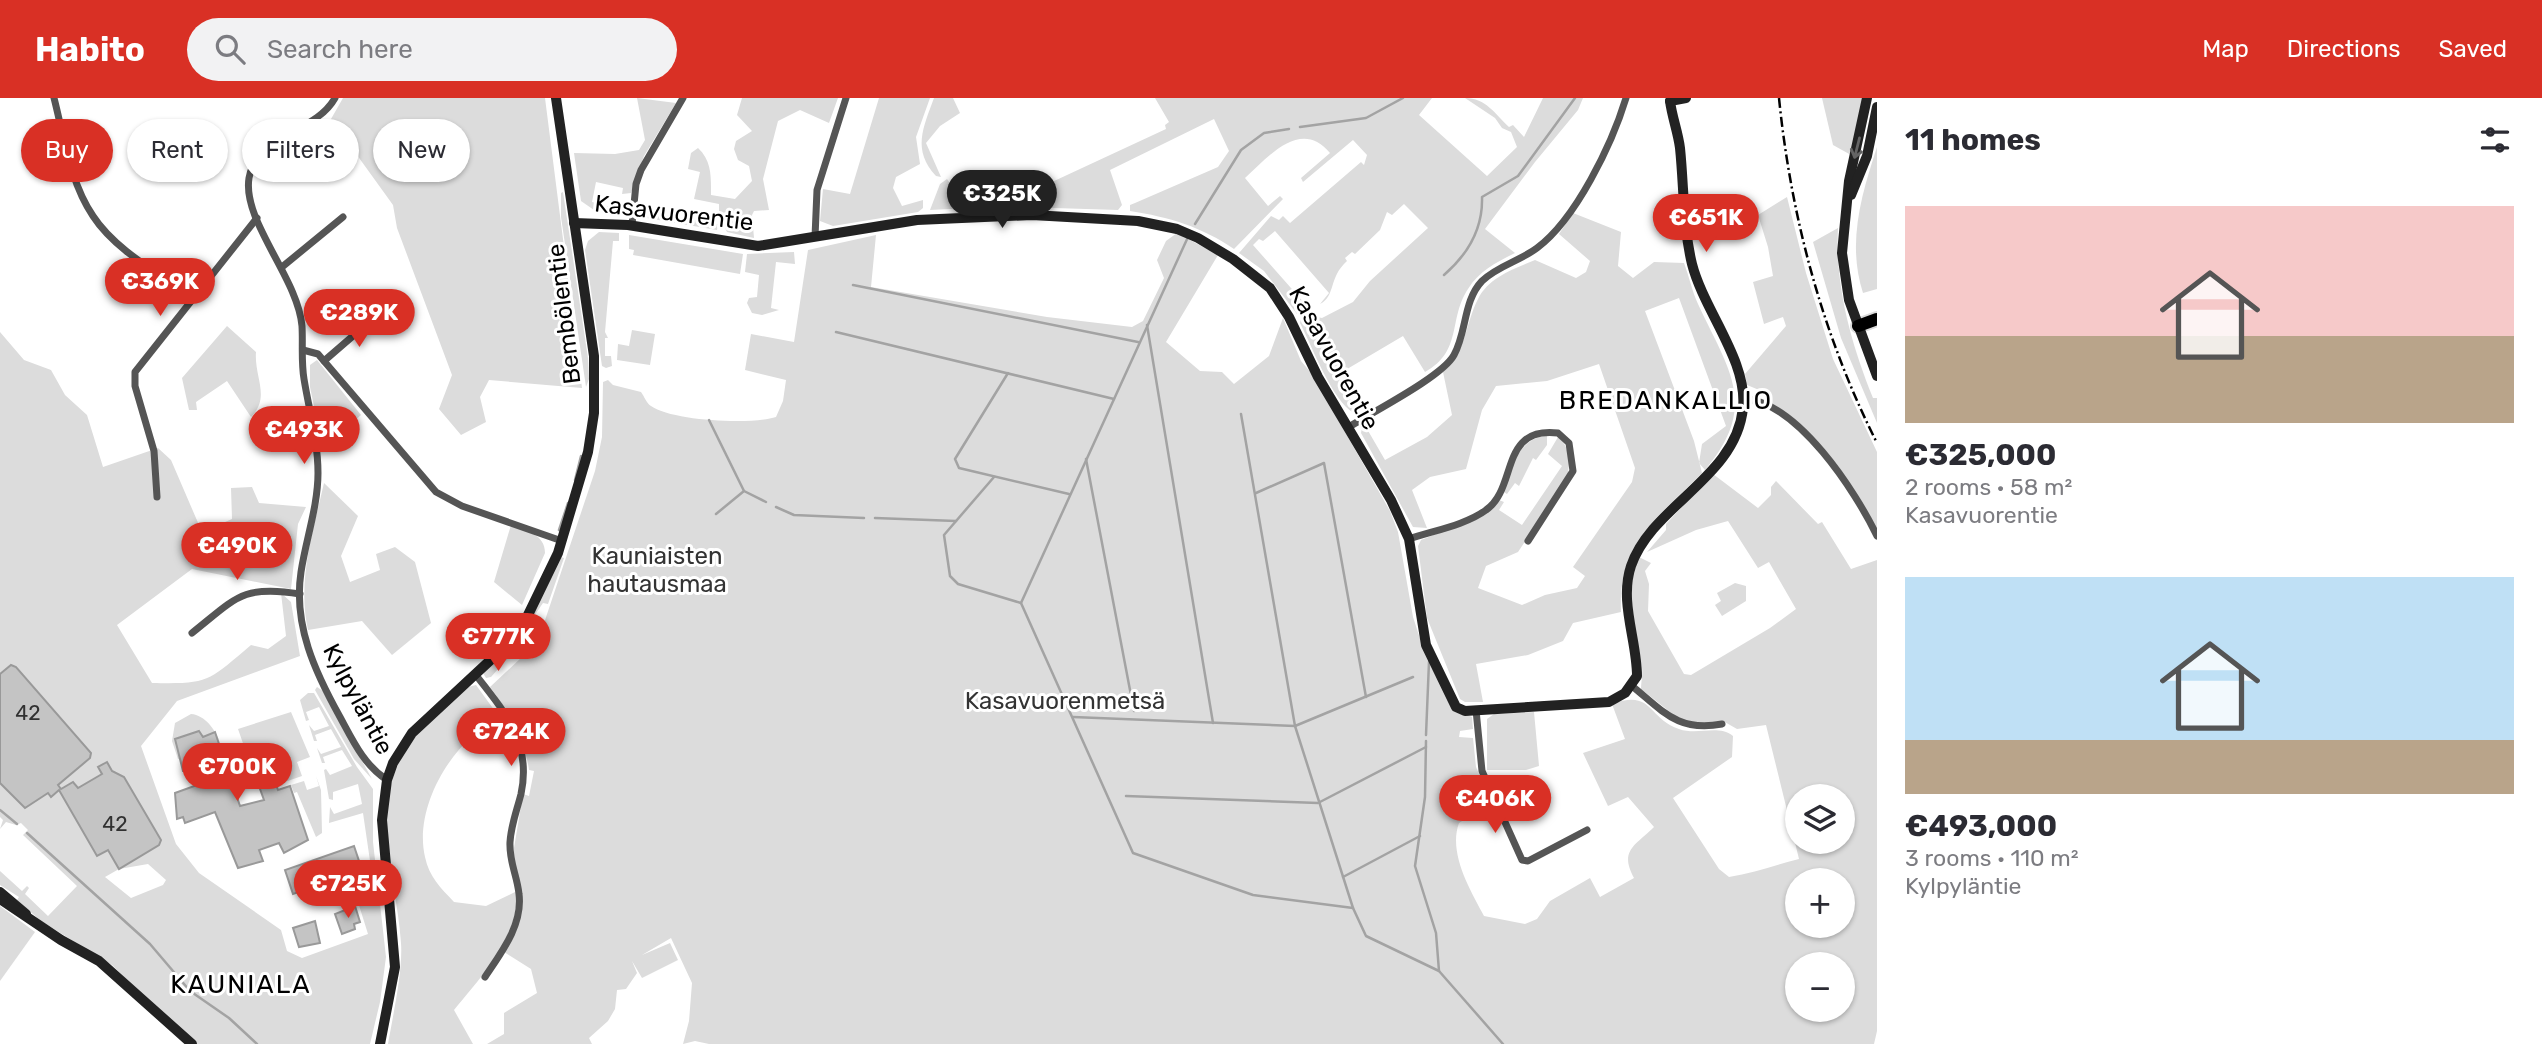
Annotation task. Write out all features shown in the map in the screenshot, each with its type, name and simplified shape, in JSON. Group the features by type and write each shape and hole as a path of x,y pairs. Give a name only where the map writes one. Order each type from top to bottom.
{"highway":[{"path":"1858,326 1877,319"}],"street":[{"path":"54,98 78,189 94,218 123,246 193,299"},
{"name":"Kylpyläntie","path":"335,98 326,111 260,154 249,178 251,205 282,267 299,309 304,378 318,469 299,594 305,638 321,682 362,756 387,780"},
{"name":"Bembölentie","path":"380,1044 396,967 392,908 382,839 387,780 393,763 412,733 475,674 528,615 562,541 584,471 594,413 593,356 556,98"},
{"path":"632,225 636,184 641,170 683,98"},
{"path":"815,237 817,190 846,98"},
{"path":"1349,427 1450,362 1459,342 1468,307 1481,282 1524,257 1553,234 1607,151 1626,98"},
{"path":"1587,830 1528,861 1522,860 1482,771 1476,710 1600,703 1617,698 1632,686 1637,667 1627,592 1632,564 1640,547 1724,455 1736,434 1744,399 1737,366 1711,315 1693,265 1687,236 1680,145 1666,100 1686,98"},
{"path":"1867,98 1849,181 1842,253 1844,279 1877,376"},
{"path":"1849,199 1867,156 1877,107"},
{"name":"Kasavuorentie","path":"574,223 632,225 758,246 917,220 1012,214 1138,221 1177,229 1234,259 1270,288 1391,500 1409,540 1426,645 1456,707 1476,710"},
{"path":"282,267 343,217"},
{"path":"157,497 158,472 152,440 134,375 257,218"},
{"path":"324,360 376,316"},
{"path":"303,350 318,354 324,360 436,492 462,506 562,541"},
{"path":"1744,399 1770,404 1812,442 1859,503 1877,536"},
{"path":"1409,540 1485,511 1498,496 1520,445 1541,433 1558,433 1569,443 1573,471 1528,541"},
{"path":"192,633 248,592 268,589 299,594"},
{"path":"475,674 510,718 520,739 525,769 510,842 510,866 519,892 520,906 514,928 485,977"},
{"path":"1632,686 1678,722 1703,727 1722,724"},
{"path":"0,892 14,901 36,925"},
{"path":"0,899 36,925 120,977 192,1044"}],"green space":[{"path":"343,98 545,98 582,388 489,380 480,397 486,422 461,435 439,409 452,375 397,228 393,205 376,182 470,182 470,119 373,119 373,177 359,158 359,119 331,119"},
{"path":"637,98 676,103 644,156 631,193 622,194 623,188 596,182 592,202 618,209 620,202 622,213 594,210 581,201 574,153 615,154 639,150 645,140"},
{"path":"742,98 838,98 829,123 800,110 778,121 763,179 769,210 754,211 754,238 727,232 719,215 719,204 694,199 700,172 688,169 691,153 698,148 708,164 711,195 735,199 752,181 749,166 738,160 734,149 736,141 752,131 737,115"},
{"path":"879,98 930,98 916,137 920,164 896,177 893,188 902,206 923,200 923,208 918,212 833,226 820,221 823,189 850,194"},
{"path":"934,98 953,98 960,113 940,126 926,143 941,177 936,176 929,166 922,148 923,129"},
{"path":"1155,98 1432,98 1419,115 1487,176 1517,147 1511,132 1502,128 1495,118 1465,98 1484,104 1509,127 1513,125 1524,137 1543,98 1583,98 1578,110 1485,229 1515,253 1483,272 1472,283 1462,300 1445,354 1425,372 1403,336 1337,375 1359,412 1354,413 1346,407 1330,385 1300,323 1301,319 1308,315 1322,318 1353,302 1370,281 1428,228 1404,204 1392,215 1387,212 1380,230 1355,254 1352,252 1345,258 1347,261 1337,274 1328,296 1320,304 1329,293 1275,231 1263,241 1259,239 1253,245 1306,305 1303,312 1297,314 1264,271 1239,253 1271,216 1279,220 1283,216 1290,223 1361,162 1364,165 1367,155 1353,140 1303,182 1301,178 1330,153 1319,143 1308,139 1297,140 1286,144 1264,160 1245,178 1268,206 1280,196 1283,199 1234,249 1185,224 1130,211 1130,205 1218,167 1229,151 1214,119 1110,170 1122,205 1118,210 1022,207 1018,199 1024,195 1166,129 1165,125 1169,122"},
{"path":"1822,98 1863,98 1851,155 1833,145"},
{"path":"1877,147 1877,289 1863,293 1858,274 1856,238 1861,202"},
{"path":"947,179 962,200 1007,190 1011,197 1010,206 930,210 940,184"},
{"path":"563,192 588,358 589,379 586,387 561,217"},
{"path":"1787,197 1806,273 1833,359 1877,452 1877,530 1850,484 1815,442 1791,417 1771,403 1764,392 1747,385 1745,374 1786,326 1783,317 1764,324 1753,282 1773,276 1758,215"},
{"path":"642,204 649,207 648,212 718,224 717,230 641,217 639,208"},
{"path":"1573,213 1621,232 1618,266 1633,278 1654,262 1684,263 1696,299 1728,368 1735,406 1731,426 1722,447 1705,470 1700,464 1702,473 1655,519 1633,549 1622,588 1621,612 1573,623 1563,641 1528,655 1476,664 1483,702 1465,702 1460,699 1427,618 1418,546 1421,540 1480,517 1499,500 1504,502 1499,510 1522,525 1562,466 1548,454 1558,437 1568,456 1567,478 1518,552 1486,566 1478,588 1522,605 1545,595 1577,588 1585,576 1573,567 1632,482 1635,468 1599,364 1547,381 1496,386 1482,410 1466,469 1430,477 1412,490 1427,528 1413,527 1361,433 1363,422 1385,460 1427,437 1452,415 1443,372 1461,347 1483,291 1503,275 1535,260 1576,278 1586,272 1590,261 1559,234","holes":["1679,298 1726,426 1702,444 1699,462 1694,441 1645,311"]},
{"path":"1838,228 1839,272 1846,314 1865,377 1873,398 1877,398 1877,423 1841,338 1813,242"},
{"path":"599,232 619,233 619,241 613,241 605,332 608,338 605,338 605,356 611,356 612,366 606,368 602,366 585,250 588,241"},
{"name":"Kasavuorenmetsä","path":"1177,233 1218,255 1166,342 1200,371 1222,372 1234,384 1269,356 1283,318 1301,361 1312,374 1390,511 1398,532 1413,617 1425,654 1453,709 1472,717 1473,729 1460,731 1459,737 1473,738 1476,767 1494,808 1476,812 1459,823 1456,835 1462,871 1484,916 1525,924 1537,919 1550,901 1590,878 1600,897 1634,878 1628,861 1631,849 1654,827 1628,797 1608,806 1583,753 1625,739 1612,704 1625,700 1643,702 1679,729 1714,730 1733,736 1732,757 1673,798 1719,869 1729,877 1799,859 1798,854 1855,854 1855,784 1785,784 1785,802 1766,725 1737,729 1723,721 1696,724 1679,719 1641,689 1642,667 1634,626 1632,585 1639,557 1651,563 1645,571 1649,584 1648,611 1684,674 1691,675 1770,628 1796,609 1769,562 1758,568 1728,521 1696,530 1647,552 1666,530 1666,524 1713,474 1758,508 1771,495 1771,487 1776,481 1818,524 1822,522 1851,569 1877,560 1877,1031 1874,1044 709,1044 695,1041 683,1044 689,1021 692,983 671,938 642,955 670,943 678,960 642,978 632,961 637,973 626,989 617,990 615,1009 608,1021 589,1038 592,1044 487,1044 504,1034 504,1013 537,993 531,969 504,952 521,912 513,854 523,794 529,796 534,771 529,770 524,746 515,726 490,687 522,657 532,659 595,471 602,437 603,382 608,380 613,385 641,392 651,406 676,415 731,421 776,417 783,401 786,380 745,370 751,334 794,342 808,250 876,235 871,287 1047,317 1132,327 1143,321 1164,278 1157,260 1166,241"},
{"path":"629,235 743,254 740,274 633,255 634,250 629,249"},
{"path":"794,252 795,264 776,262 771,308 779,310 762,315 752,313 747,303 749,298 757,297 759,275 745,272 747,254"},
{"path":"227,326 256,352 261,394 257,409 251,417 227,381 196,402 197,410 189,410 182,378"},
{"path":"632,330 655,334 650,365 617,360 618,344 629,346"},
{"path":"0,332 24,360 51,370 65,395 87,415 103,467 158,448 171,460 202,532 232,519 231,488 252,487 259,503 306,507 298,524 291,589 192,569 117,625 152,683 186,683 216,674 251,645 268,649 286,636 281,593 291,602 300,656 177,701 141,746 176,844 199,873 281,930 287,951 302,958 368,934 358,902 368,899 373,901 375,895 363,813 329,823 330,807 334,814 362,804 358,784 333,792 333,800 329,799 324,770 330,775 352,766 342,750 323,757 325,763 322,763 317,748 321,754 341,747 331,729 315,735 317,741 314,741 309,725 314,731 329,726 319,707 306,712 309,720 306,721 300,700 308,693 314,693 357,767 373,789 373,842 386,957 380,1002 370,1044 197,1044 169,1021 112,965 41,921 17,900 19,897 0,885 0,871 22,891 27,886 29,888 25,894 48,916 77,886 23,835 28,830 21,823 16,825 6,822 0,829 3,820 0,817","holes":["148,864 166,880 163,885 131,898 105,877 119,869"]},
{"path":"317,360 361,415 323,449 310,387 310,365"},
{"path":"1547,435 1547,445 1536,460 1533,458 1519,486 1515,483 1507,494 1502,491 1522,448"},
{"path":"324,483 358,516 341,556 350,582 380,570 376,554 395,547 415,562 431,623 392,655 362,621 308,630 305,575"},
{"path":"511,525 538,537 545,553 522,605 494,582"},
{"path":"560,557 564,558 548,604 543,603 512,648 514,651 491,677 486,678 483,673 534,612"},
{"path":"1735,583 1746,586 1746,601 1722,616 1715,605 1721,601 1717,593"},
{"path":"476,685 500,718 467,741 441,776 425,817 425,857 440,887 454,902 486,906 515,892 516,910 505,941 496,956 454,1010 473,1044 388,1044 401,967 399,918 388,844 389,795 395,771 420,731 468,687"},
{"path":"317,687 323,691 372,779 354,759 315,690"},
{"path":"291,712 310,757 297,762 302,776 276,785 261,769 266,765 253,772 238,729"},
{"path":"1534,712 1539,766 1526,770 1487,770 1487,719 1494,714"},
{"path":"191,714 201,717 213,728 216,733 220,743 215,732 203,737 198,731 176,739 184,758 178,759 172,741 175,723"},
{"path":"316,776 321,790 322,833 316,837 297,792 294,793 291,785 304,781 307,790 319,786"},
{"path":"0,906 35,932 0,981"}],"building":[{"path":"11,665 16,667 91,753 90,758 58,785 61,789 73,782 78,788 102,774 98,767 107,762 112,771 124,777 161,840 159,845 119,869 108,850 97,856 59,790 51,797 48,793 25,808 0,783 0,674"},
{"path":"199,731 203,737 215,732 240,806 264,800 255,775 271,769 278,790 290,786 308,840 284,853 279,843 259,850 263,861 238,868 215,812 185,823 183,817 177,819 175,793 200,784 195,772 183,771 175,739"},
{"path":"354,846 362,870 293,894 285,870"},
{"path":"355,906 360,922 354,924 355,929 342,934 335,914"},
{"path":"315,921 320,943 299,947 293,928"}],"waterway":[{"path":"1300,127 1366,118 1403,98"},
{"path":"1444,275 1460,259 1472,240 1480,220 1482,197 1518,176 1575,98"},
{"path":"1195,224 1241,150 1264,133 1289,129"},
{"path":"1188,237 1021,603 1133,853 1253,895 1353,908 1366,936 1439,971 1503,1044"},
{"path":"853,285 1138,342"},
{"path":"1147,325 1213,723"},
{"path":"836,332 1114,399"},
{"path":"1008,373 955,459 959,468 1069,494"},
{"path":"1241,414 1295,726 1353,908"},
{"path":"709,420 744,491"},
{"path":"575,480 581,456"},
{"path":"1086,459 1134,711"},
{"path":"1256,493 1324,463 1366,697"},
{"path":"994,477 944,535 950,576 958,584 1021,603"},
{"path":"716,514 744,491 766,502"},
{"path":"559,530 568,503"},
{"path":"776,507 794,515 864,518"},
{"path":"875,518 956,521"},
{"path":"1426,735 1429,662"},
{"path":"1073,717 1295,726 1413,677"},
{"path":"1426,741 1425,797 1415,866 1436,933 1439,971"},
{"path":"1126,796 1318,803 1426,747"},
{"path":"0,810 17,824"},
{"path":"27,833 150,944 190,991 229,1018 257,1044"},
{"path":"1343,877 1420,836"}],"railway":[{"path":"1779,98 1792,187 1812,275 1841,361 1877,443"}],"district":[{"name":"BREDANKALLIO","path":"1666,400"},
{"name":"KAUNIALA","path":"241,984"}],"park label":[{"name":"Kauniaisten hautausmaa","path":"657,570"}]}
